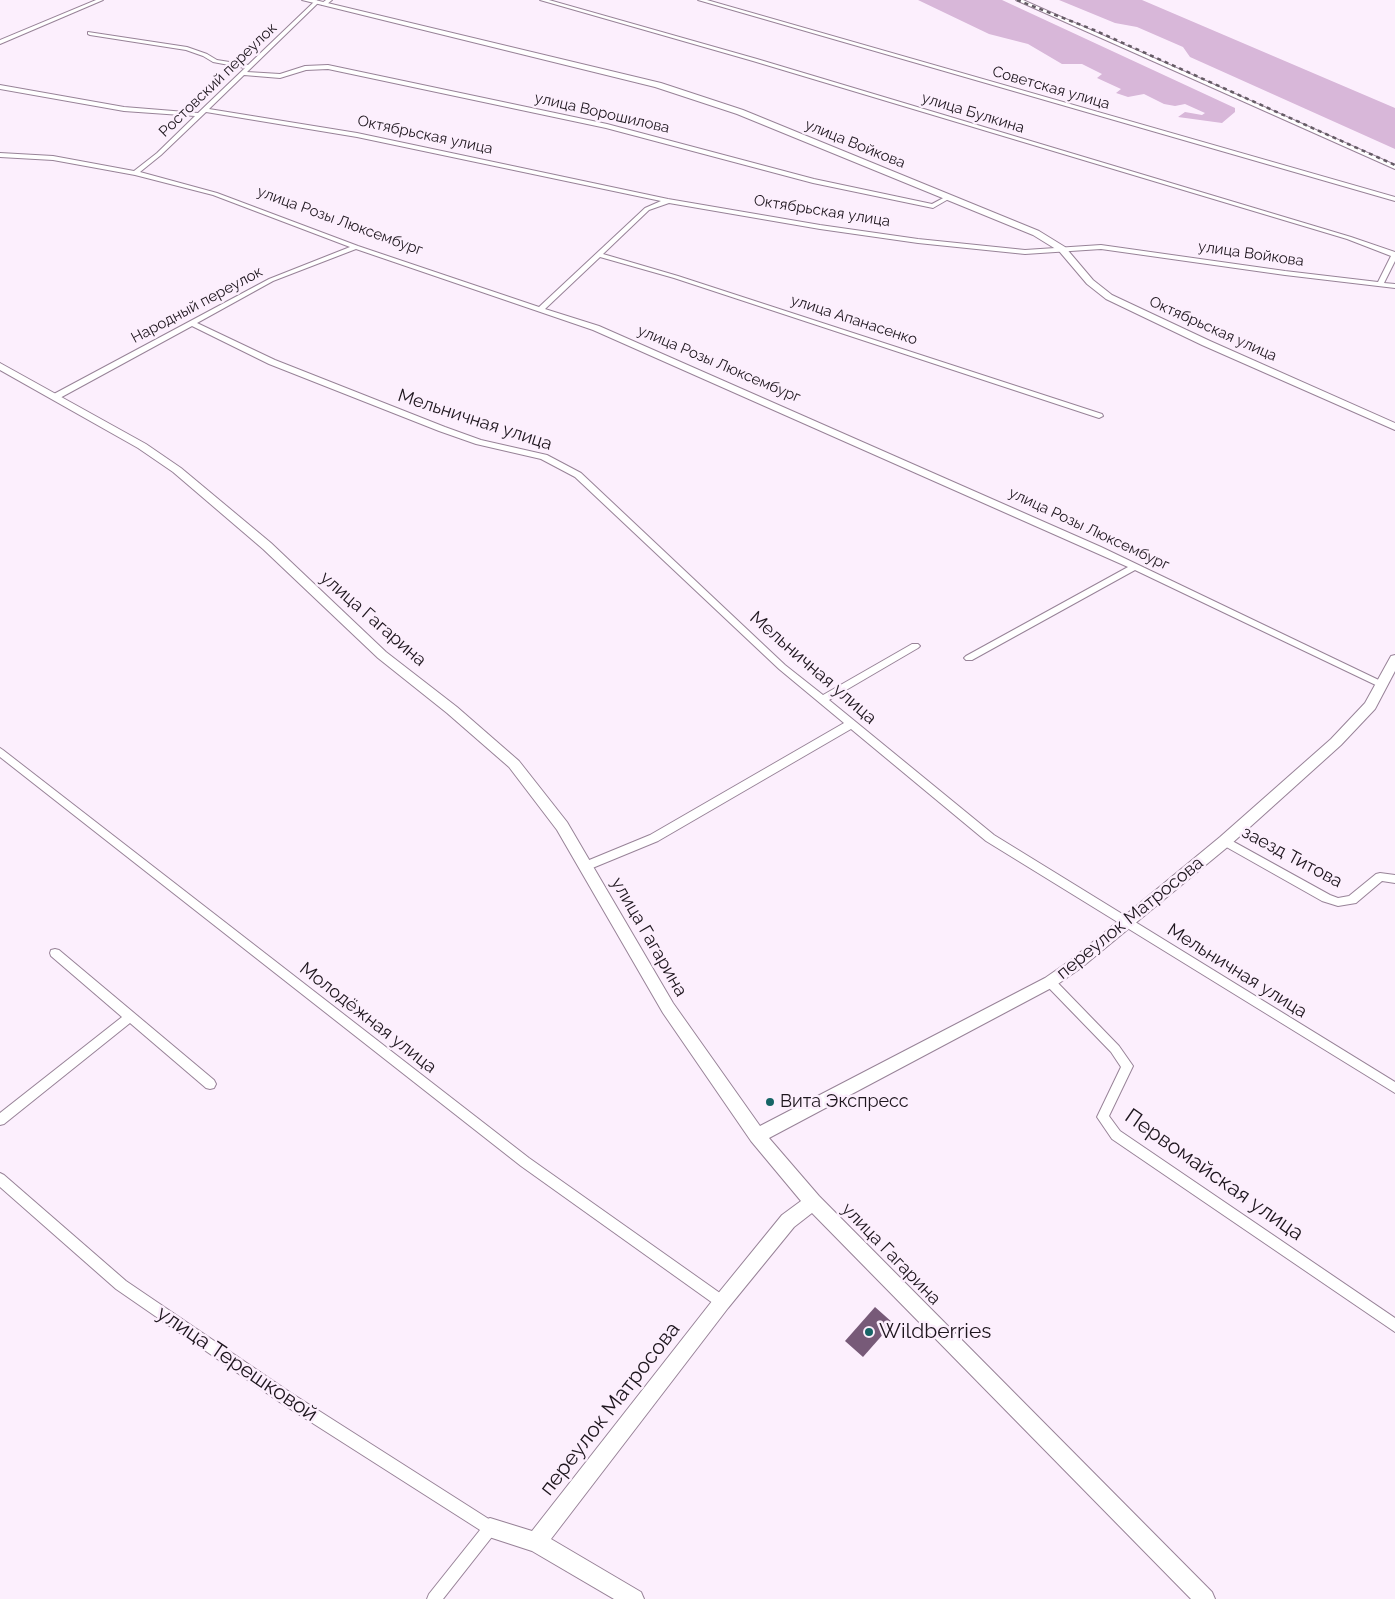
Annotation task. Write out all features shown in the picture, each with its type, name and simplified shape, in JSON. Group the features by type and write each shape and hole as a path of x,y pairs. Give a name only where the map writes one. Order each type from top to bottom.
{"main road":[{"name":"улица Войкова","path":"306,0 323,2 605,71 694,95 1034,232 1062,249"},
{"name":"Октябрьская улица","path":"1062,249 1090,282 1109,297 1198,340 1395,427"},
{"name":"улица Гагарина","path":"0,366 142,446 177,470 267,546 382,655 474,729 514,764 562,826 668,1008 757,1136 813,1202 1205,1599"},
{"name":"переулок Матросова","path":"757,1136 1050,982 1127,923 1225,841 1336,742 1388,688 1395,659"},
{"name":"переулок Матросова","path":"536,1542 722,1302 788,1222 813,1202"},
{"path":"490,1528 536,1542 634,1599"}],"street":[{"path":"0,42 100,0"},
{"name":"улица Булкина","path":"543,0 755,60 1349,238 1395,254"},
{"name":"Советская улица","path":"701,0 1395,199"},
{"path":"1019,0 1395,167"},
{"name":"Ростовский переулок","path":"135,173 159,154 244,72 323,2"},
{"path":"90,33 187,49 222,63 250,67"},
{"name":"улица Ворошилова","path":"244,72 280,76 305,68 328,67 607,126 814,181 933,206 949,197"},
{"name":"Октябрьская улица","path":"0,87 124,109 202,113 357,136 668,201 918,241 1025,252 1062,249"},
{"name":"улица Розы Люксембург","path":"0,155 53,158 135,173 215,194 356,247 596,328 784,409 1134,567 1388,688"},
{"path":"541,309 647,209 668,201"},
{"name":"Народный переулок","path":"55,397 271,280 356,247"},
{"name":"улица Войкова","path":"1062,249 1101,247 1285,273 1395,286"},
{"path":"1380,284 1395,254"},
{"name":"улица Апанасенко","path":"600,255 676,277 1099,416"},
{"name":"Мельничная улица","path":"192,323 272,362 442,429 479,442 544,458 578,475 782,667 990,838 1395,1088"},
{"path":"969,658 1134,567"},
{"path":"822,700 915,646"},
{"path":"586,866 654,838 852,724"},
{"name":"Молодёжная улица","path":"0,752 525,1162 722,1302"},
{"name":"заезд Титова","path":"1225,841 1312,890 1338,902 1352,900 1380,877 1395,879"},
{"path":"54,954 210,1084"},
{"name":"Первомайская улица","path":"1050,982 1114,1049 1127,1066 1103,1117 1116,1135 1395,1326"},
{"path":"0,1120 130,1017"},
{"name":"улица Терешковой","path":"0,1179 121,1286 286,1398 490,1528"},
{"path":"434,1599 490,1528"}],"shaded area":[{"path":"918,0 1002,0 1235,108 1235,112 1222,123 1178,117 1185,112 1202,115 1205,113 1185,104 1175,106 1164,104 1144,94 1128,97 1116,93 1121,89 1097,78 1102,74 1082,64 1062,64 1028,44 989,34"},
{"path":"1059,0 1142,0 1395,108 1395,149 1190,57 1183,47 1137,27 1115,23"}],"building":[{"name":"Wildberries","path":"875,1307 893,1323 863,1357 845,1341"}],"railway":[{"path":"1017,0 1094,30 1395,165"}],"place":[{"name":"Вита Экспресс","path":"770,1102"},
{"name":"Wildberries","path":"869,1332"}]}
